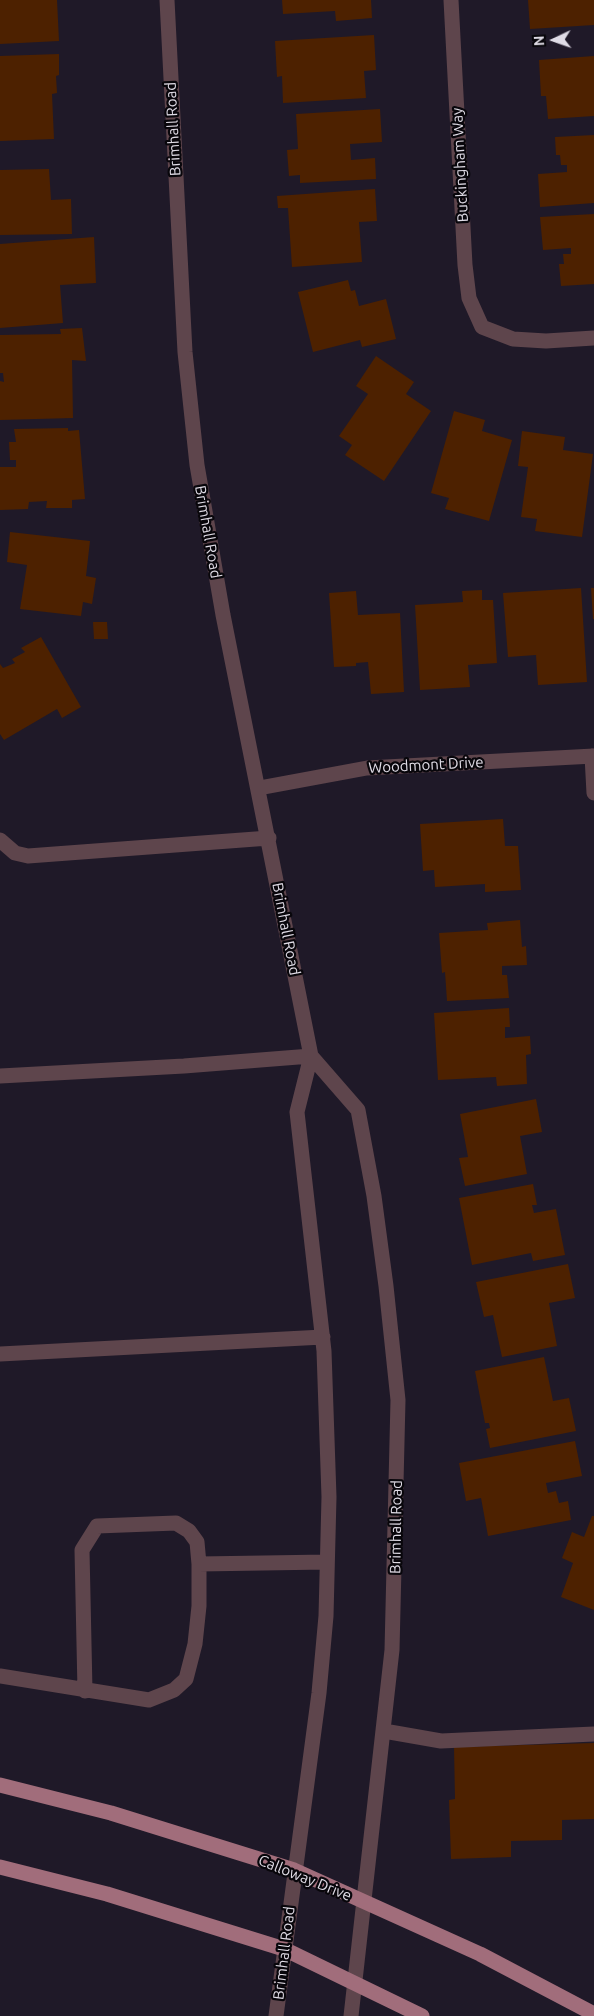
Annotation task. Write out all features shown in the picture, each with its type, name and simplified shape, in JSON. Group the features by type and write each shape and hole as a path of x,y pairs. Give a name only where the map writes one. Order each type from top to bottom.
{"main road":[{"name":"Calloway Drive","path":"0,1785 111,1813 294,1870 480,1954 594,2014"},
{"path":"0,1867 107,1894 284,1949 422,2016"}],"street":[{"name":"Brimhall Road","path":"167,0 185,352 197,465 223,615 311,1056 297,1112 323,1336 329,1497 326,1616 319,1693 276,2016"},
{"name":"Buckingham Way","path":"451,0 465,265 469,298 482,327 513,339 546,341 594,338"},
{"name":"Woodmont Drive","path":"259,788 366,768 593,756"},
{"path":"593,756 594,793"},
{"path":"0,840 15,853 28,856 269,838"},
{"name":"Brimhall Road","path":"311,1056 358,1110 374,1196 398,1400 392,1650 374,1824 362,1901 351,2016"},
{"path":"0,1076 184,1066 311,1056"},
{"path":"0,1354 323,1336"},
{"path":"0,1676 85,1691 149,1700 174,1690 186,1679 195,1644 199,1564 197,1542 189,1531 176,1523 97,1526 82,1550 85,1691"},
{"path":"199,1564 327,1562"},
{"path":"384,1731 441,1741 594,1734"}],"building":[{"path":"0,0 57,0 59,41 0,44"},
{"path":"282,0 371,0 372,18 336,21 335,11 283,14"},
{"path":"528,0 594,0 594,25 530,29"},
{"path":"374,35 376,70 364,71 366,98 283,103 282,76 277,77 275,41"},
{"path":"59,54 59,75 56,76 57,93 52,94 54,139 0,141 0,56"},
{"path":"594,56 594,116 548,119 546,96 541,96 539,60"},
{"path":"380,109 382,142 350,144 351,160 375,158 376,179 300,183 300,175 289,176 287,150 298,149 296,114"},
{"path":"594,135 594,203 540,207 538,174 567,172 567,165 561,165 560,155 556,155 555,137"},
{"path":"49,169 51,200 71,199 72,234 0,235 0,170"},
{"path":"375,189 377,221 359,222 362,262 292,267 288,208 278,208 277,196"},
{"path":"594,214 594,284 561,286 559,264 564,264 563,254 571,254 571,248 543,250 540,217"},
{"path":"94,237 96,283 60,285 63,323 0,328 0,244"},
{"path":"348,280 351,291 355,290 359,306 386,299 396,339 362,347 360,340 313,352 298,292"},
{"path":"82,328 86,361 72,360 73,418 0,420 0,381 4,382 3,373 0,373 0,335 61,334 60,329"},
{"path":"376,356 414,382 406,394 431,411 384,481 345,455 352,445 339,436 368,394 356,386"},
{"path":"454,411 485,420 482,431 512,440 489,521 445,509 449,498 431,493"},
{"path":"68,428 68,431 79,430 85,499 72,500 72,508 46,508 47,501 29,502 28,509 0,510 0,467 16,467 16,460 10,460 9,442 16,442 14,429"},
{"path":"522,431 565,437 563,450 593,454 582,537 535,531 537,519 521,517 528,467 518,466"},
{"path":"10,532 90,541 86,576 96,578 92,604 83,602 81,616 20,609 27,565 7,562"},
{"path":"581,588 587,682 538,685 536,655 508,657 503,593"},
{"path":"591,588 594,588 594,619 593,619"},
{"path":"482,590 482,600 493,600 497,663 468,665 470,687 420,690 415,605 463,602 462,591"},
{"path":"356,591 358,615 400,613 404,692 371,694 368,662 356,663 356,666 334,667 329,593"},
{"path":"93,622 107,622 108,639 94,639"},
{"path":"41,637 81,707 62,718 57,709 4,740 0,734 0,664 3,668 15,663 12,659 25,652 21,648"},
{"path":"503,819 505,846 518,846 521,890 485,892 485,884 435,887 434,870 423,871 420,824"},
{"path":"520,920 522,947 526,946 527,965 502,966 502,975 507,975 509,998 447,1001 445,972 442,973 439,933 488,930 487,923"},
{"path":"509,1008 510,1027 505,1027 505,1038 530,1036 531,1054 526,1055 527,1084 497,1086 496,1077 438,1080 434,1013"},
{"path":"536,1099 542,1132 520,1136 527,1174 465,1186 459,1158 468,1157 460,1114"},
{"path":"533,1184 537,1205 532,1205 534,1213 556,1209 565,1255 533,1261 531,1253 472,1265 459,1198"},
{"path":"568,1264 575,1298 549,1303 557,1346 502,1357 493,1315 484,1317 476,1282"},
{"path":"544,1357 553,1401 569,1398 576,1431 490,1448 486,1429 490,1428 489,1423 485,1423 475,1371"},
{"path":"575,1441 582,1476 546,1483 548,1493 556,1491 559,1503 568,1501 571,1520 488,1536 481,1498 466,1501 459,1463"},
{"path":"592,1516 594,1516 594,1610 561,1597 573,1563 562,1558 572,1532 584,1537"},
{"path":"594,1743 594,1819 562,1820 562,1840 511,1841 511,1857 451,1859 449,1800 455,1799 454,1747"}]}
